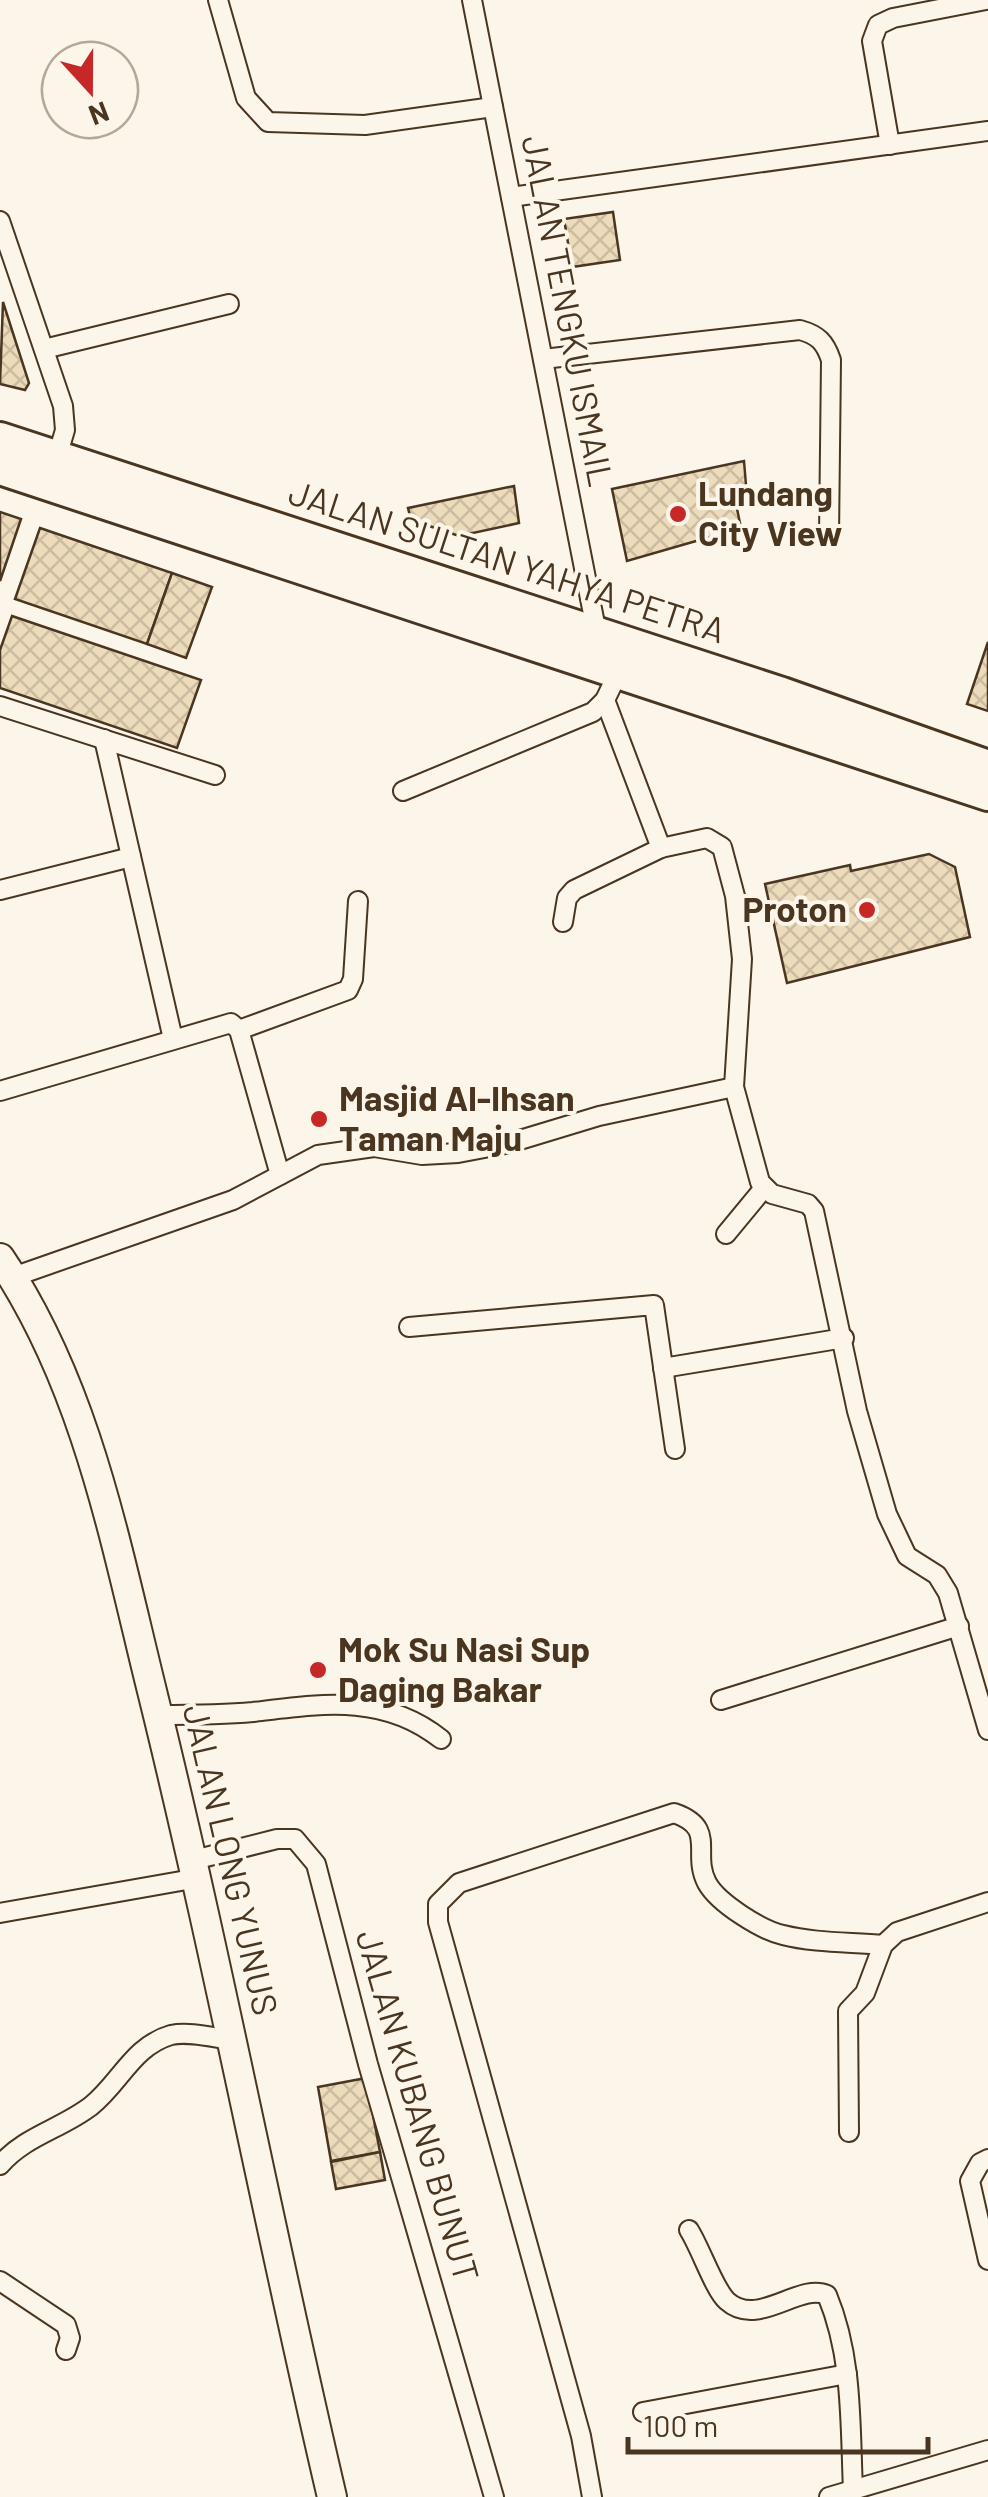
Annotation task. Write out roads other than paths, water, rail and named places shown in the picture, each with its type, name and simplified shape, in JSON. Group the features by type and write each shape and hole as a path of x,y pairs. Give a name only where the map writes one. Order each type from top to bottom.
{"highway":[{"name":"JALAN SULTAN YAHYA PETRA","path":"0,439 597,634 988,767"},
{"name":"JALAN SULTAN YAHYA PETRA","path":"0,468 612,685 988,794"}],"main road":[{"name":"JALAN LONG YUNUS","path":"6,1267 43,1330 78,1408 196,1869 332,2497"}],"street":[{"path":"218,0 246,98 268,122 365,125 494,107"},
{"name":"JALAN TENGKU ISMAIL","path":"472,0 597,634"},
{"path":"890,145 872,40 878,26 893,18 986,0"},
{"path":"511,198 988,131"},
{"path":"0,221 66,418 57,458"},
{"path":"44,349 229,304"},
{"path":"543,360 800,330 815,334 831,360 829,537"},
{"path":"403,791 592,712 612,685"},
{"path":"612,685 660,848"},
{"path":"0,706 215,775"},
{"path":"104,739 172,1039"},
{"path":"563,922 570,893 660,848 707,838 722,847 735,896 742,959 734,1088 764,1188"},
{"path":"0,890 131,857"},
{"path":"239,1030 348,990 353,979 358,901"},
{"path":"0,1091 227,1022 239,1030 280,1176"},
{"path":"6,1267 233,1200 324,1154 374,1147 422,1155 458,1154 510,1144 600,1116 734,1088"},
{"path":"726,1234 764,1188"},
{"path":"764,1188 808,1204 814,1211 844,1338 856,1412 886,1514 907,1556 937,1575 948,1593 988,1730"},
{"path":"408,1327 654,1305 675,1449"},
{"path":"663,1368 844,1338"},
{"path":"721,1700 959,1626"},
{"path":"158,1715 253,1712 318,1702 406,1716 441,1739"},
{"path":"592,2497 581,2436 438,1922 438,1904 460,1883 674,1814 690,1819 699,1830 708,1884 730,1905 780,1935 883,1945"},
{"name":"JALAN KUBANG BUNUT","path":"196,1869 277,1839 294,1839 316,1864 368,2064 494,2497"},
{"path":"0,1913 196,1869"},
{"path":"849,2132 848,2011 865,1993 883,1945 913,1924 988,1902"},
{"path":"0,2165 40,2133 70,2121 94,2103 151,2043 175,2034 234,2040"},
{"path":"988,2160 980,2163 970,2181 988,2260"},
{"path":"689,2230 723,2298 734,2306 777,2307 812,2293 827,2296 840,2327 847,2374 852,2490"},
{"path":"0,2282 66,2325 70,2338 66,2350"},
{"path":"643,2412 847,2374"},
{"path":"829,2497 988,2450"}],"place":[{"name":"Lundang City View","path":"678,514"},
{"name":"Proton","path":"867,910"},
{"name":"Masjid Al-Ihsan Taman Maju","path":"319,1119"},
{"name":"Mok Su Nasi Sup Daging Bakar","path":"318,1670"}]}
